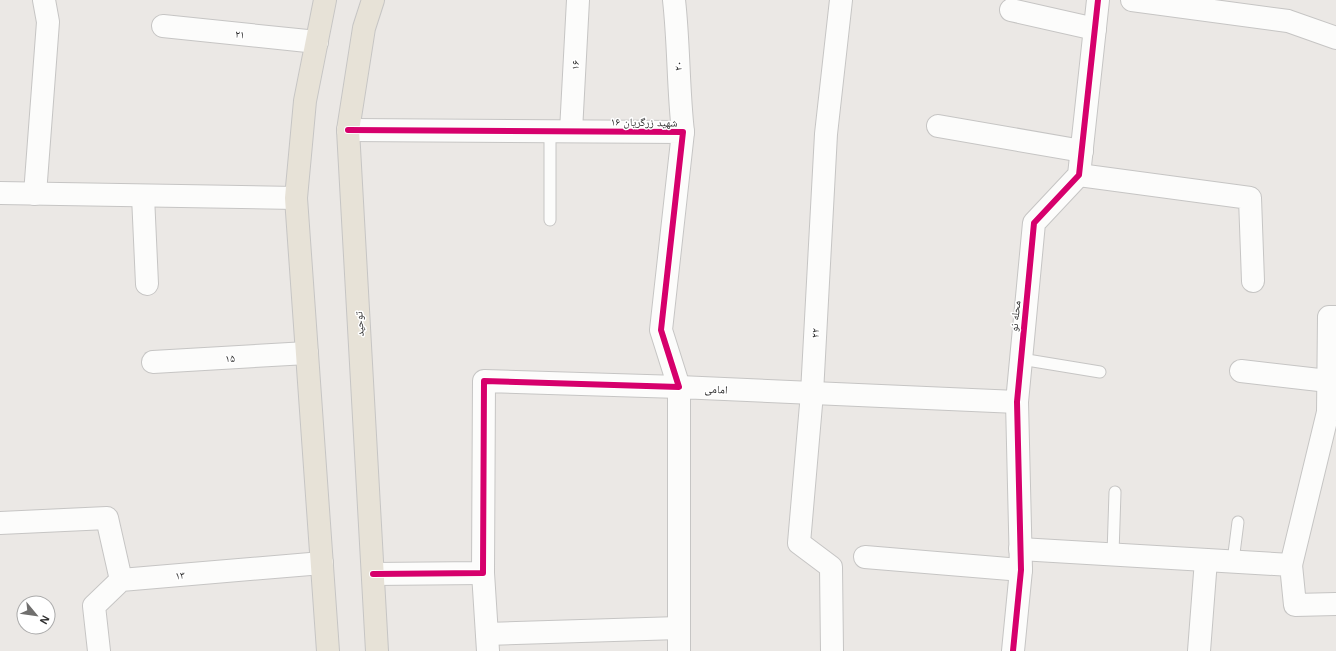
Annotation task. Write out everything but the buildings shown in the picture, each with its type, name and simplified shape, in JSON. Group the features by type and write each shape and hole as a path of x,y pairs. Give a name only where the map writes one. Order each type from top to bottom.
{"main road":[{"path":"325,0 305,100 296,198 328,651"},
{"name":"توحید","path":"373,0 364,28 348,130 377,651"}],"street":[{"path":"35,194 48,22 44,0"},
{"name":"۱۶","path":"571,131 578,0"},
{"name":"۲۰","path":"674,0 678,37 678,88 682,132"},
{"name":"۲۲","path":"832,651 831,567 799,543 812,393 826,134 841,0"},
{"path":"1098,0 1079,175 1250,198 1253,281"},
{"path":"1132,0 1288,21 1336,38"},
{"path":"1011,10 1095,29"},
{"name":"۲۱","path":"163,26 317,42"},
{"path":"938,126 1082,151"},
{"name":"۱۶ شهید زرگریان","path":"348,130 682,132 661,330 679,387"},
{"name":"محله نو","path":"1013,651 1020,559 1017,402 1034,223 1079,175"},
{"path":"0,193 296,198"},
{"path":"143,196 147,284"},
{"path":"1336,316 1329,316 1328,381 1332,410 1291,565 1295,605 1336,604"},
{"name":"۱۵","path":"153,362 307,354"},
{"path":"1241,371 1328,381"},
{"name":"امامی","path":"483,573 484,381 679,387 1017,402"},
{"path":"679,387 679,651"},
{"path":"0,523 107,518 121,580 94,606 99,651"},
{"path":"865,557 1020,559 1113,554 1291,565"},
{"path":"1199,651 1206,560"},
{"name":"۱۳","path":"121,580 322,563"},
{"path":"373,574 483,573 488,643 679,628"}],"lane":[{"path":"550,131 550,220"},
{"path":"1021,359 1100,372"},
{"path":"1113,554 1115,492"},
{"path":"1233,561 1238,522"}],"cycle path":[{"path":"1013,651 1021,570 1017,402 1034,223 1079,175 1098,0"},
{"path":"348,130 683,132 661,330 679,387 484,381 483,573 373,574"}]}
